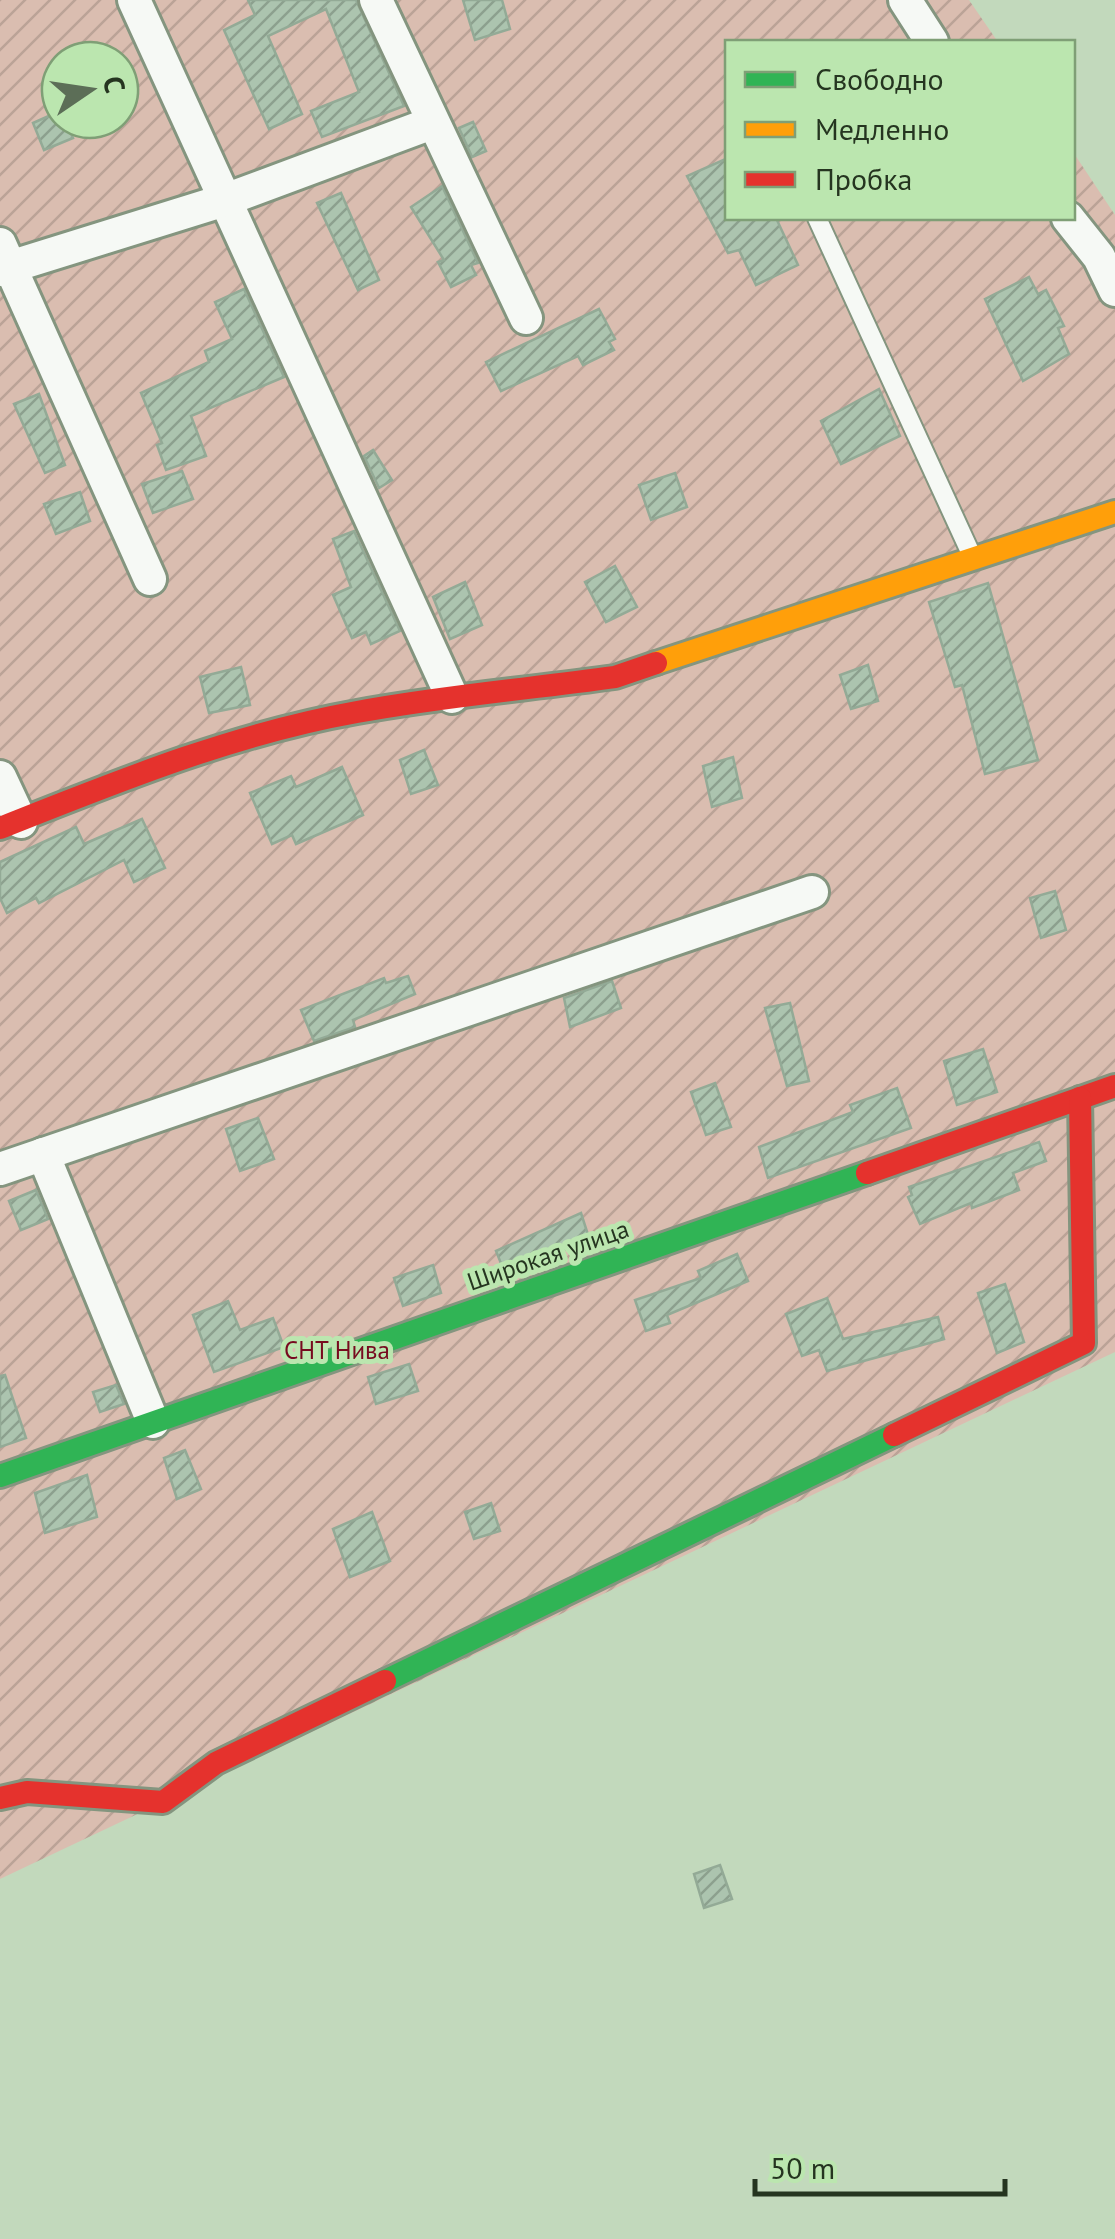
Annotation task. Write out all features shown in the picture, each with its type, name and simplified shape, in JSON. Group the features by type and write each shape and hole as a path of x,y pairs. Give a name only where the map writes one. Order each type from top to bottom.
{"street":[{"path":"134,0 452,697"},
{"path":"376,0 526,318"},
{"path":"905,0 931,40"},
{"path":"150,579 3,260 224,200 432,123"},
{"path":"1070,220 1100,257 1115,290"},
{"path":"0,777 10,825 148,769 356,712 615,676 1115,512"},
{"path":"0,1168 812,892"},
{"name":"Широкая улица","path":"0,1476 1115,1086"},
{"path":"0,1798 27,1792 163,1802 216,1763 1084,1343 1080,1098"},
{"path":"43,1154 153,1422"}],"lane":[{"path":"819,220 972,556"}],"green space":[{"name":"СНТ Нива","path":"0,0 969,0 997,40 725,40 725,220 1075,220 1075,155 1115,215 1115,1352 0,1879"}],"building":[{"path":"248,0 356,0 404,106 322,137 311,111 359,92 326,9 268,36 302,114 269,129 224,30 255,15"},
{"path":"463,0 502,0 510,29 475,40"},
{"path":"40,120 40,140 68,140 44,150 33,123"},
{"path":"473,122 486,151 472,157 459,128"},
{"path":"725,159 725,220 777,220 798,265 756,285 739,250 728,253 687,176"},
{"path":"442,186 478,263 471,265 476,275 451,287 438,262 444,260 411,207"},
{"path":"341,193 379,280 358,290 317,203"},
{"path":"1029,277 1038,294 1046,290 1064,326 1058,328 1069,354 1023,381 985,299"},
{"path":"244,289 284,377 191,416 206,456 166,470 157,445 162,443 141,393 209,362 205,351 232,339 215,302"},
{"path":"599,309 615,339 609,342 614,350 583,365 578,356 501,391 486,362"},
{"path":"879,389 900,436 841,464 821,421"},
{"path":"39,394 65,465 45,473 14,404"},
{"path":"373,450 392,480 379,488 364,456"},
{"path":"182,471 193,499 153,513 142,484"},
{"path":"675,473 687,507 651,520 639,485"},
{"path":"80,492 90,521 56,534 44,504"},
{"path":"354,531 400,631 371,644 366,632 352,638 333,595 351,587 333,539"},
{"path":"615,566 637,607 606,622 585,582"},
{"path":"465,582 482,625 450,639 433,597"},
{"path":"988,583 1038,760 985,774 962,685 955,687 929,602"},
{"path":"868,665 878,701 851,709 840,675"},
{"path":"241,667 250,705 209,713 200,677"},
{"path":"424,750 438,785 411,794 400,760"},
{"path":"733,757 742,798 712,807 703,766"},
{"path":"342,767 363,815 296,844 292,835 272,844 250,793 291,776 296,787"},
{"path":"142,819 165,868 134,882 124,860 39,903 36,898 7,913 0,898 0,862 76,827 84,844"},
{"path":"1055,891 1066,930 1041,938 1030,898"},
{"path":"408,976 415,994 353,1020 355,1027 314,1041 301,1010 384,978 386,983"},
{"path":"612,981 621,1008 570,1027 564,998"},
{"path":"790,1003 809,1081 787,1086 765,1008"},
{"path":"983,1049 997,1092 957,1105 944,1061"},
{"path":"715,1083 731,1127 706,1135 691,1092"},
{"path":"897,1088 911,1128 768,1178 759,1147 853,1112 850,1105"},
{"path":"258,1118 274,1159 240,1171 226,1129"},
{"path":"1039,1142 1046,1161 1013,1173 1019,1190 972,1208 971,1203 920,1224 908,1197 912,1195 909,1187"},
{"path":"36,1190 48,1219 21,1230 9,1201"},
{"path":"581,1213 590,1241 504,1271 496,1251"},
{"path":"737,1254 748,1281 667,1315 670,1323 646,1331 635,1300 701,1278 698,1271"},
{"path":"433,1265 441,1293 403,1306 394,1278"},
{"path":"1005,1284 1024,1342 997,1353 978,1293"},
{"path":"827,1298 843,1339 938,1317 944,1339 827,1371 819,1350 802,1356 786,1314"},
{"path":"228,1301 240,1330 273,1318 284,1347 214,1372 193,1315"},
{"path":"409,1364 418,1391 376,1404 368,1377"},
{"path":"5,1375 26,1438 0,1447 0,1376"},
{"path":"116,1385 124,1404 100,1412 93,1392"},
{"path":"185,1450 201,1489 177,1499 164,1458"},
{"path":"87,1475 97,1517 45,1533 35,1493"},
{"path":"491,1503 500,1531 474,1539 465,1512"},
{"path":"372,1512 390,1561 350,1577 333,1529"},
{"path":"720,1865 732,1899 704,1908 694,1874"}],"traffic: fast":[{"path":"0,1476 867,1173"},
{"path":"385,1681 894,1435"}],"traffic: slow":[{"path":"656,663 1115,512"}],"traffic: jam":[{"path":"0,828 176,761 311,721 421,701 615,677 656,663"},
{"path":"867,1173 1115,1086"},
{"path":"894,1435 1084,1343 1080,1098"},
{"path":"0,1798 27,1792 163,1802 216,1763 385,1681"}]}
